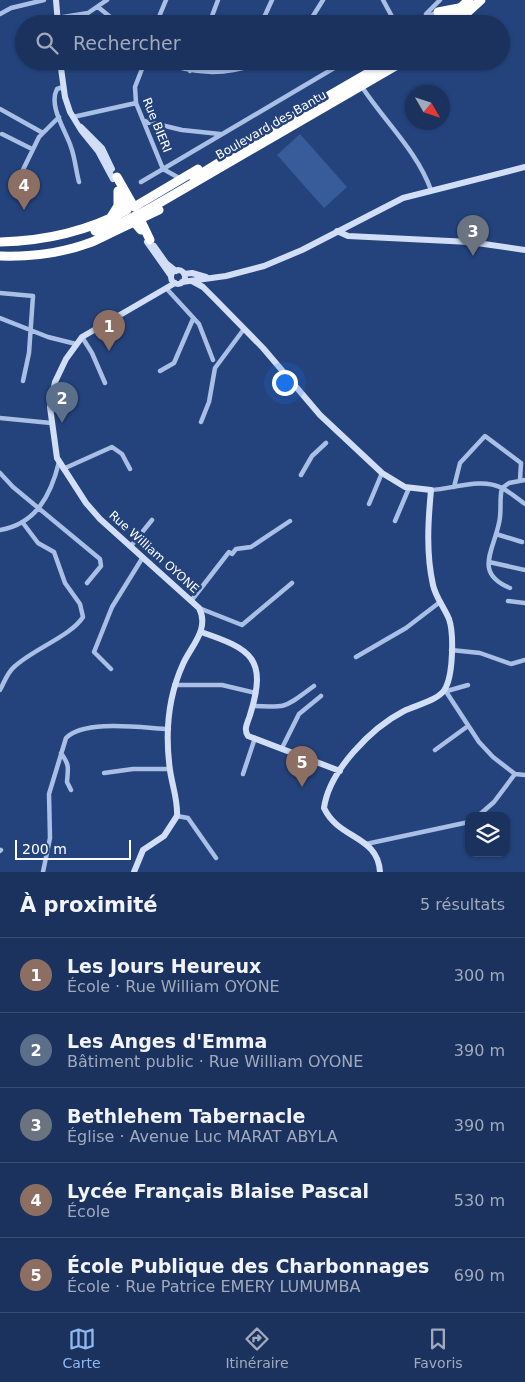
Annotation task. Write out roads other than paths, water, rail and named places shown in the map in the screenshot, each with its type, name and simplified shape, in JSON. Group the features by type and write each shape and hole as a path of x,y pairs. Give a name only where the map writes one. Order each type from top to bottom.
{"highway":[{"path":"453,15 469,0"},
{"path":"465,15 481,0"},
{"path":"438,12 462,7"},
{"path":"438,12 443,15"},
{"name":"Boulevard des Bantu","path":"116,221 148,207 297,119 375,70"},
{"name":"Boulevard des Bantu","path":"297,119 362,87 389,70"},
{"path":"0,251 28,250 66,244 116,221 130,208 156,195 282,120 297,119"},
{"path":"102,238 137,221 236,166 297,119"},
{"path":"115,178 133,196 142,198 156,195"},
{"path":"115,178 130,208 126,219 137,221"},
{"path":"115,178 119,199 116,221"},
{"path":"148,241 150,219 164,206"},
{"path":"130,208 140,211 137,221 148,241"},
{"path":"0,242 52,237 116,221"},
{"path":"0,246 56,242 84,235 116,221"},
{"path":"0,256 58,251 131,230 139,233 148,241"}],"street":[{"path":"0,14 11,8 44,0"},
{"path":"56,0 57,15"},
{"path":"80,15 88,13 107,0"},
{"path":"160,15 166,0"},
{"path":"212,15 218,0"},
{"path":"265,15 272,0"},
{"path":"313,15 322,0"},
{"path":"383,0 391,15"},
{"path":"426,15 440,0"},
{"path":"98,7 108,15"},
{"path":"426,15 438,12"},
{"path":"61,70 63,87 73,117 78,125 102,148 115,178"},
{"name":"Rue BIERI","path":"142,70 135,87 136,103 163,168"},
{"path":"187,70 219,72 231,70"},
{"path":"141,182 330,70"},
{"path":"63,87 57,89 55,94 59,117 71,147 79,182"},
{"path":"362,87 384,120 420,165 431,190"},
{"path":"73,117 136,103"},
{"path":"0,108 43,133"},
{"path":"16,184 32,149 43,133 59,117"},
{"path":"144,121 182,130 220,134"},
{"path":"2,134 32,149"},
{"path":"148,241 175,278 192,281 226,276 268,264 302,250 393,202 431,190 525,167"},
{"path":"163,168 168,173 182,179"},
{"path":"337,231 348,236 470,242 525,250"},
{"path":"207,278 192,273 184,274 175,278 164,288 193,319 203,333 213,360"},
{"path":"192,281 206,290 244,329 320,415 382,473 409,488 431,490 482,484 502,488 525,504"},
{"name":"Rue William OYONE","path":"164,288 82,337 76,344 55,382 50,402 51,423 59,462 63,469 100,519 200,608 203,618 201,632"},
{"path":"0,293 33,296 27,363 23,381"},
{"path":"1,319 76,344"},
{"path":"160,371 174,363 193,319"},
{"path":"201,422 209,402 219,361 244,329"},
{"path":"82,337 92,353 105,383"},
{"path":"0,418 51,423"},
{"path":"454,488 460,463 485,436 521,463 522,480 507,483 502,488 500,518 489,562 491,576 496,581 510,588"},
{"path":"301,475 312,456 326,443"},
{"path":"63,469 112,447 122,454 130,468"},
{"path":"0,530 23,523 39,509 51,490 59,462"},
{"path":"0,473 39,509 100,559 101,566 87,583"},
{"path":"368,504 382,473"},
{"path":"395,521 409,488"},
{"path":"431,490 428,550 433,587 451,628 451,650 446,690 468,726 488,753 515,774 525,775"},
{"path":"131,546 152,520"},
{"path":"191,601 229,552 232,554 236,549 251,547 290,521"},
{"path":"0,690 14,667 38,648 79,624 84,617 80,604 65,583 54,552 38,543 23,523"},
{"path":"496,534 522,542"},
{"path":"111,669 94,652 112,606 143,557"},
{"path":"489,562 525,570"},
{"path":"200,608 242,625 292,583"},
{"path":"508,601 525,603"},
{"path":"356,657 406,628 440,602"},
{"path":"134,872 140,855 170,830 177,816 170,769 169,729 174,686 186,658 201,632 234,644 247,652 256,671 256,693 245,729 248,736 340,771"},
{"path":"451,650 480,653 511,664 525,660"},
{"path":"174,686 222,685 256,693"},
{"path":"380,872 377,854 330,819 324,808 340,771 354,752 391,719 446,690 468,685"},
{"path":"253,706 281,708 314,686"},
{"path":"303,694 310,704"},
{"path":"282,748 295,720 310,704 321,696"},
{"path":"435,750 468,726"},
{"path":"43,872 50,838 49,794 66,738 79,730 102,727 169,729"},
{"path":"243,774 255,738"},
{"path":"61,753 68,763 67,782 71,790"},
{"path":"104,773 132,769 170,769"},
{"path":"483,812 494,802 515,774"},
{"path":"177,816 188,818 216,858"},
{"path":"366,844 465,823"}],"place":[{"name":"Lycée Français Blaise Pascal","path":"24,210"},
{"name":"Bethlehem Tabernacle","path":"473,256"},
{"name":"Les Jours Heureux","path":"109,351"},
{"name":"Les Anges d'Emma","path":"62,423"},
{"name":"École Publique des Charbonnages","path":"302,787"}]}
